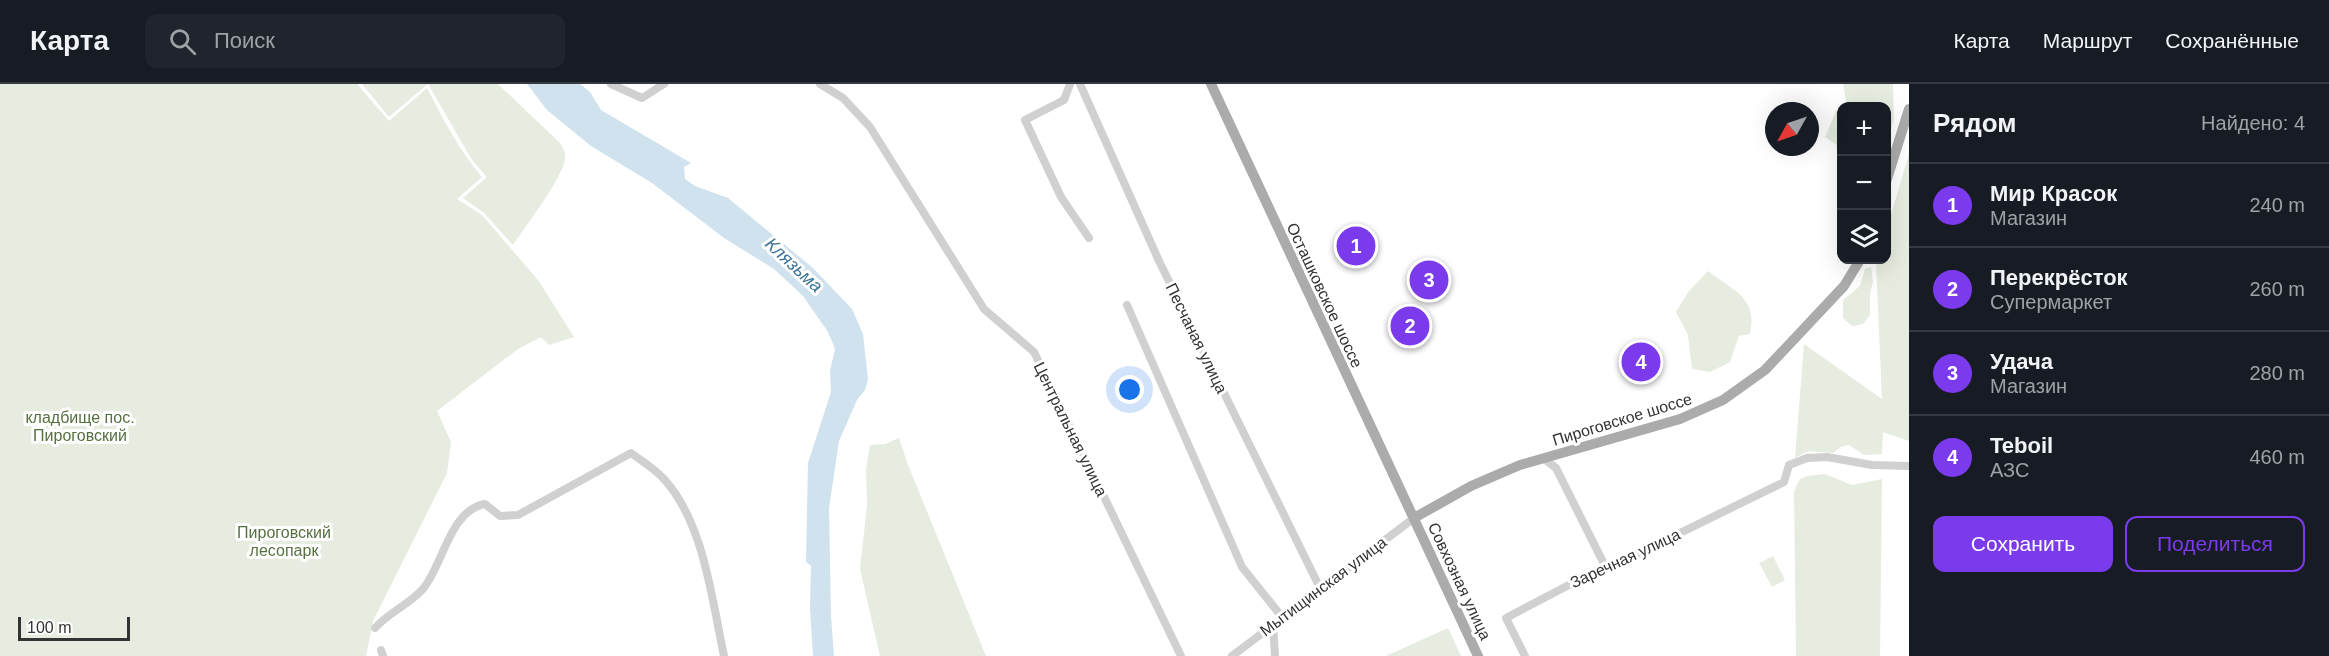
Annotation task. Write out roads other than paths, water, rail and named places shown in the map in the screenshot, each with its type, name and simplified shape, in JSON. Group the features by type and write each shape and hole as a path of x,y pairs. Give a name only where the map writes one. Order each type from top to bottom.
{"main road":[{"name":"Осташковское шоссе","path":"1211,84 1414,518"},
{"path":"1891,169 1909,109"},
{"name":"Пироговское шоссе","path":"1414,518 1478,483 1543,458 1695,414 1737,392 1766,370 1844,286 1858,264"},
{"name":"Совхозная улица","path":"1414,518 1478,656"}],"street":[{"path":"612,85 642,98 663,84"},
{"name":"Центральная улица","path":"820,84 843,98 870,127 984,309 1034,352 1181,656"},
{"path":"1070,84 1064,100 1025,120 1061,197 1089,238"},
{"name":"Песчаная улица","path":"1080,84 1159,261 1320,588"},
{"path":"1127,304 1242,567 1282,617"},
{"path":"375,628 386,616 423,589 464,515 476,506 485,504 500,516 518,515 631,453 663,478 682,505 705,567 724,656"},
{"path":"1560,453 1555,462 1556,468 1605,566"},
{"name":"Заречная улица","path":"1525,656 1506,618 1605,566 1621,562 1784,483 1789,465 1807,458 1827,457 1872,465 1909,466"},
{"path":"1543,458 1556,468"},
{"name":"Мытищинская улица","path":"1232,656 1414,518"},
{"path":"1273,624 1275,656"}],"water":[{"name":"Клязьма","path":"527,84 580,84 590,92 601,110 691,163 684,167 685,179 695,186 728,198 813,268 852,309 863,334 868,379 865,390 857,400 839,441 829,508 834,656 813,656 810,608 811,566 806,562 808,463 831,392 830,371 835,349 828,332 803,296 774,269 724,238 652,183 591,146 547,110"}],"place":[{"name":"Мир Красок","path":"1356,246"},
{"name":"Удача","path":"1429,280"},
{"name":"Перекрёсток","path":"1410,326"},
{"name":"Teboil","path":"1641,362"}],"park label":[{"name":"кладбище пос. Пироговский","path":"80,426"},
{"name":"Пироговский лесопарк","path":"284,541"}]}
